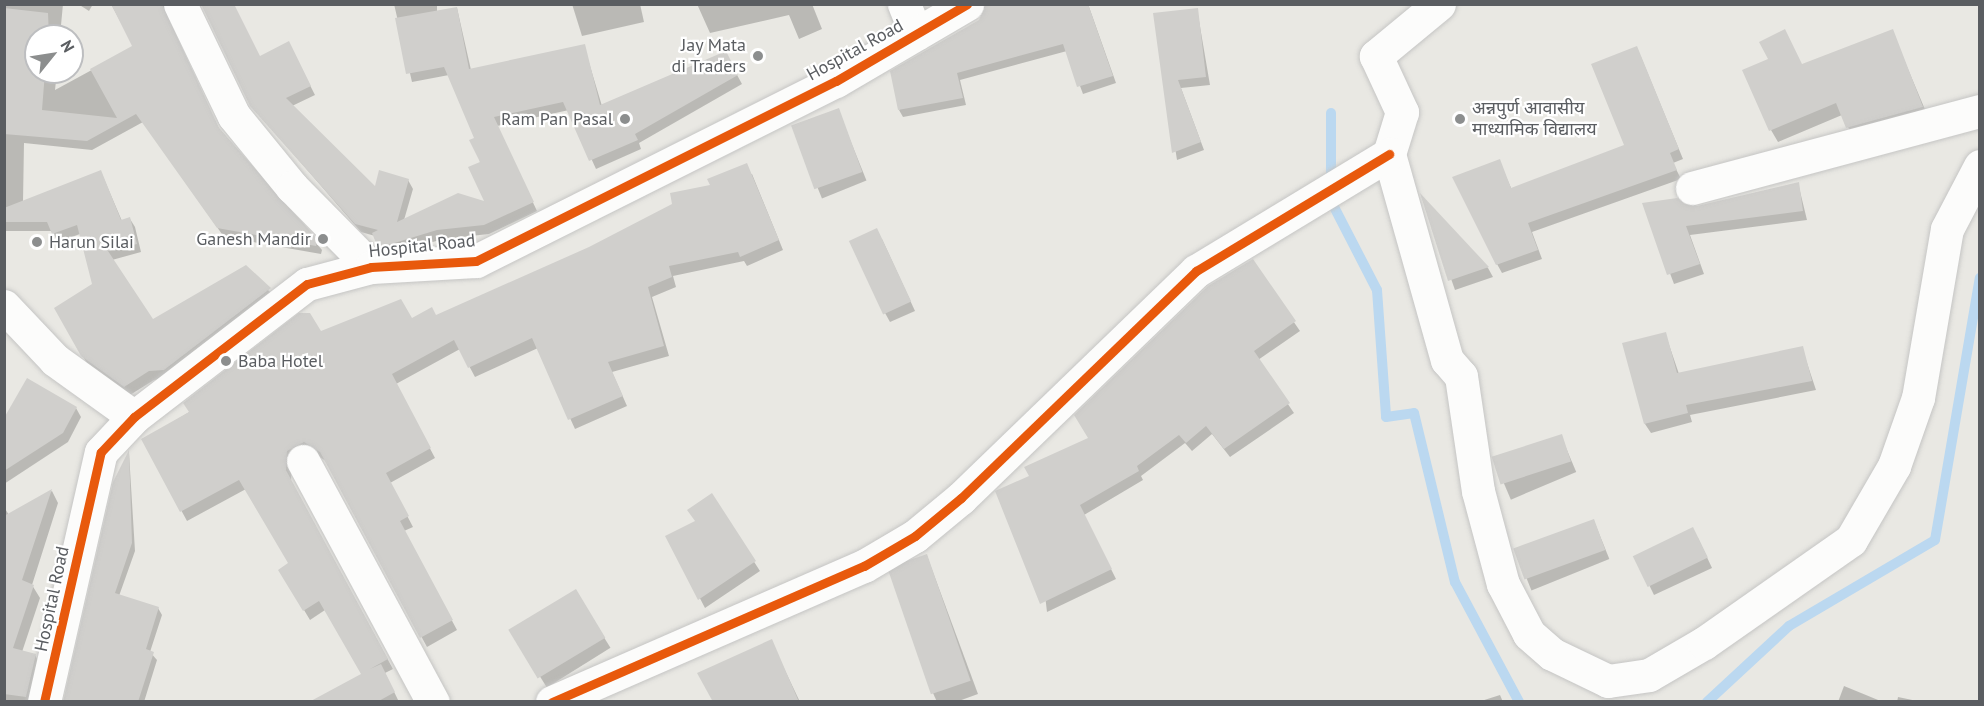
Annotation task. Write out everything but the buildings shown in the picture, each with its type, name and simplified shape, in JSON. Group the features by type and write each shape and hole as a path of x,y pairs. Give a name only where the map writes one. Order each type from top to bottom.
{"street":[{"path":"180,4 234,116 292,187 371,267"},
{"path":"904,4 916,34"},
{"name":"Hospital Road","path":"44,702 101,452 134,417 307,284 371,267 476,261 836,81 967,4"},
{"path":"1439,4 1376,56 1402,112 1389,154 1447,360 1461,376 1478,491 1503,584 1529,634 1552,654 1608,681 1648,675 1685,654 1851,540 1894,466 1918,398 1947,229 1980,166"},
{"path":"1692,188 1980,111"},
{"path":"552,702 864,566 915,536 961,498 1196,271 1389,154"},
{"path":"4,306 55,360 134,417"},
{"path":"303,461 434,702"}],"waterway":[{"path":"1331,113 1331,201 1377,290 1386,417 1414,413 1455,582 1519,702"},
{"path":"1707,702 1789,626 1935,540 1980,278"}],"cycle path":[{"path":"44,702 101,452 134,417 307,284 371,267 476,261 836,81 967,4"},
{"path":"552,702 864,566 915,536 961,498 1196,271 1389,154"}],"place":[{"name":"Jay Mata di Traders","path":"758,56"},
{"name":"Ram Pan Pasal","path":"625,119"},
{"name":"अन्नपुर्ण आवासीय माध्यामिक विद्यालय","path":"1460,119"},
{"name":"Ganesh Mandir","path":"323,239"},
{"name":"Harun Silai","path":"37,242"},
{"name":"Baba Hotel","path":"226,361"}]}
